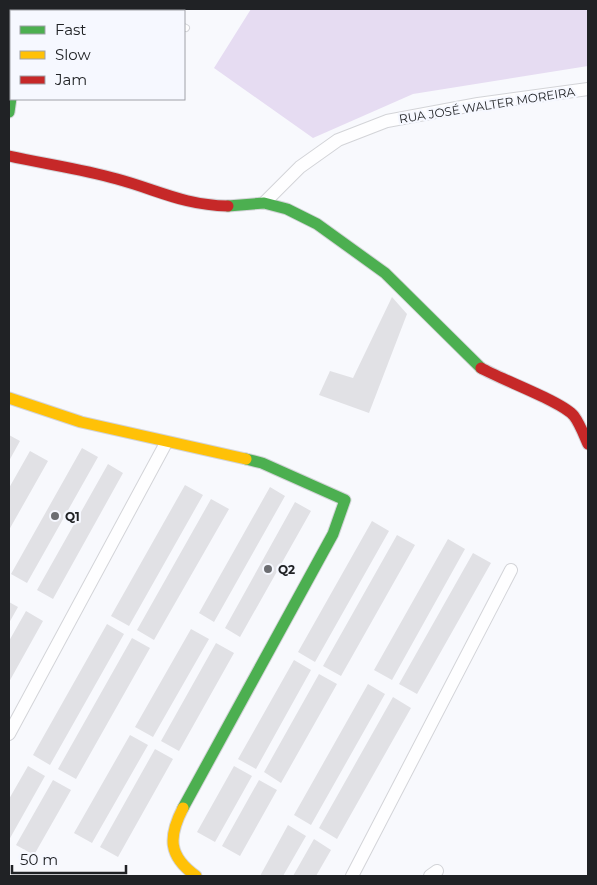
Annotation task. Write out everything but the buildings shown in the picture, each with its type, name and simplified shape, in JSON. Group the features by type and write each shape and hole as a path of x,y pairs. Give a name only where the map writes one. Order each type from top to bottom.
{"street":[{"name":"RUA JOSÉ WALTER MOREIRA","path":"264,203 300,167 338,140 387,120 478,104 588,89"},
{"path":"9,156 118,180 175,199 199,204 227,206 264,203 287,209 317,224 384,273 422,308 481,368 502,380 562,406 574,416 588,444"},
{"path":"9,398 80,422 166,443 262,463 345,500 332,534 175,824 172,836 174,854 186,870 196,876"},
{"path":"9,734 166,443"},
{"path":"352,876 511,570"}],"shaded area":[{"path":"251,9 588,9 588,66 413,94 313,138 214,68"}],"traffic: fast":[{"path":"9,112 11,100"},
{"path":"228,206 264,203 287,209 317,224 385,273 481,368"},
{"path":"183,808 333,534 345,500 262,463 246,459"}],"traffic: slow":[{"path":"9,398 81,422 246,459"},
{"path":"183,808 175,828 173,845 180,861 196,876"}],"traffic: jam":[{"path":"9,156 104,175 197,203 228,206"},
{"path":"481,368 568,410 576,419 588,444"}],"place":[{"name":"Q1","path":"55,516"},
{"name":"Q2","path":"268,569"}]}
